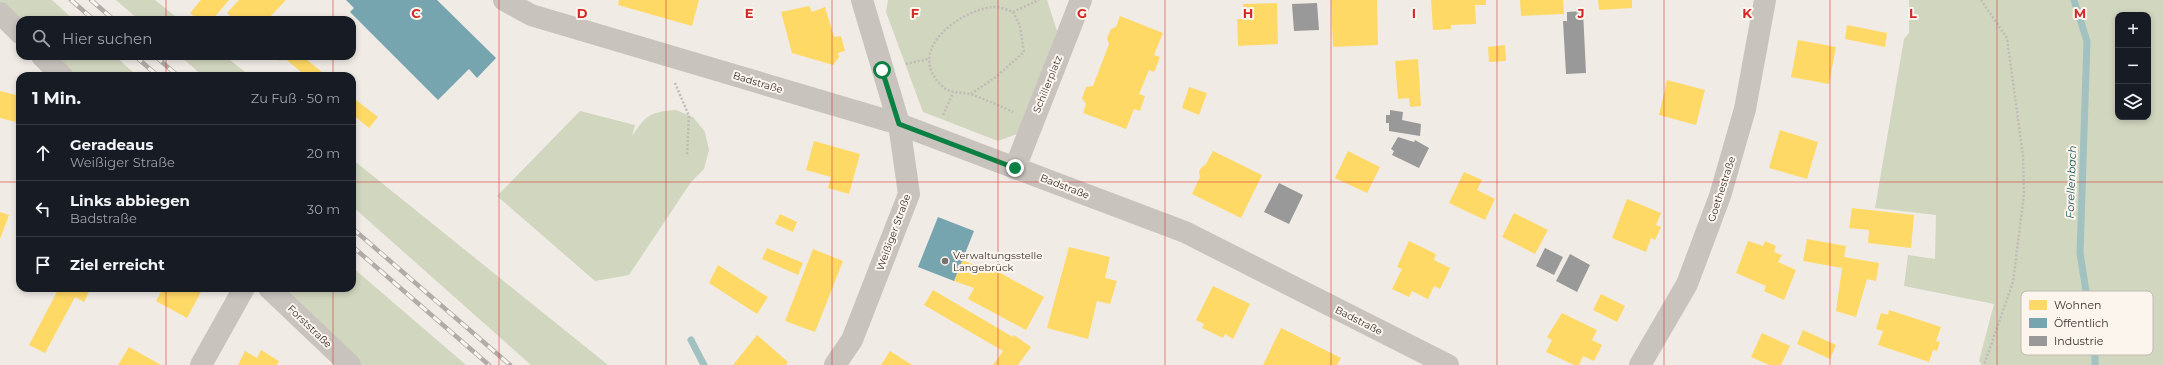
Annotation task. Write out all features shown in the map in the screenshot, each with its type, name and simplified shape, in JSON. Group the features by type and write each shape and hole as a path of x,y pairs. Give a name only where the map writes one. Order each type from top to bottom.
{"street":[{"name":"Badstraße","path":"504,0 531,15 899,124 1185,232 1448,365"},
{"name":"Weißiger Straße","path":"835,365 852,340 909,194 899,124 862,0"},
{"name":"Schillerplatz","path":"1015,168 1032,120 1081,0"},
{"name":"Goethestraße","path":"1640,365 1687,284 1720,196 1745,109 1765,0"},
{"path":"0,13 16,29"},
{"path":"46,60 58,72"},
{"path":"201,365 242,292"},
{"name":"Forststraße","path":"273,292 350,365"}],"path":[{"path":"1032,120 971,94 953,93 942,87 931,73 928,59 934,44 955,20 972,12 994,7 1013,12 1038,0"},
{"path":"1981,0 2007,38 2023,156 2024,194 2013,282 1984,365"},
{"path":"971,94 997,76 1024,52 1020,26 1013,12"},
{"path":"678,59 675,81 689,116 687,155"},
{"path":"908,63 928,59"}],"green space":[{"path":"0,0 52,0 70,16 16,16 16,19 0,13"},
{"path":"116,0 155,0 175,16 134,16"},
{"path":"888,0 1047,0 1057,31 1017,134 998,141 923,112 886,12"},
{"path":"1909,0 2163,0 2163,365 1982,365 1979,361 1994,304 1904,286 1908,255 1935,259 1936,215 1875,208 1904,39 1909,33"},
{"path":"46,60 119,60 133,72 58,72"},
{"path":"185,60 230,60 245,72 198,72"},
{"path":"676,110 693,117 705,132 709,150 704,169 691,182 629,275 595,281 497,196 580,111 635,125 632,136 641,123 650,116 660,112"},
{"path":"356,162 608,365 531,365 356,210"},
{"path":"356,270 466,365 350,365 274,292 356,292"}],"building: Wohnen":[{"path":"201,0 229,0 215,16 194,16 190,13"},
{"path":"239,0 286,0 271,16 230,16 227,13"},
{"path":"619,0 699,0 692,26 618,5"},
{"path":"1331,0 1377,0 1378,45 1333,47"},
{"path":"1431,0 1486,0 1486,5 1475,5 1476,24 1451,25 1451,29 1433,30"},
{"path":"1520,0 1563,0 1564,14 1521,16"},
{"path":"1598,0 1632,0 1632,8 1599,10"},
{"path":"1277,3 1278,44 1238,46 1237,19 1243,19 1243,4"},
{"path":"809,6 812,12 825,7 834,37 841,36 845,51 838,53 839,57 833,65 792,53 781,12"},
{"path":"1120,16 1163,33 1154,55 1160,57 1154,72 1149,70 1139,94 1145,96 1140,111 1134,109 1126,129 1083,113 1086,104 1082,98 1086,87 1093,86 1109,44 1107,38 1111,29 1116,27"},
{"path":"1847,25 1887,33 1885,47 1845,39"},
{"path":"1798,40 1836,47 1829,84 1791,77"},
{"path":"1505,45 1506,61 1489,62 1488,47"},
{"path":"1418,59 1421,106 1410,107 1409,98 1398,99 1395,61"},
{"path":"287,60 307,60 322,72 301,72"},
{"path":"1667,80 1705,90 1696,125 1659,115"},
{"path":"1189,87 1207,93 1199,115 1182,108"},
{"path":"0,91 16,95 16,122 0,118"},
{"path":"356,100 378,117 369,128 356,117"},
{"path":"1780,130 1818,142 1807,179 1769,168"},
{"path":"814,141 860,154 849,194 828,188 831,177 806,170"},
{"path":"1213,151 1262,175 1241,218 1192,194 1200,177 1199,171 1206,164"},
{"path":"1348,151 1380,167 1367,193 1335,178"},
{"path":"1464,172 1482,180 1477,190 1495,199 1485,220 1449,203"},
{"path":"1627,199 1661,213 1656,225 1661,227 1655,240 1651,238 1646,252 1612,238"},
{"path":"1852,208 1914,215 1911,248 1868,243 1869,230 1849,228"},
{"path":"0,212 9,215 0,239"},
{"path":"1514,213 1548,230 1535,254 1502,237"},
{"path":"780,214 797,222 793,232 775,224"},
{"path":"1807,239 1846,246 1844,257 1879,263 1876,281 1867,279 1856,317 1836,311 1842,268 1803,261"},
{"path":"1409,241 1436,254 1434,260 1450,268 1440,289 1434,286 1428,299 1412,291 1409,297 1392,289 1402,269 1397,267"},
{"path":"1748,241 1763,246 1765,241 1776,246 1774,252 1782,255 1778,262 1796,270 1784,300 1764,291 1766,286 1736,273"},
{"path":"1069,247 1110,257 1105,278 1117,281 1110,304 1097,301 1088,339 1047,328"},
{"path":"767,248 803,263 798,275 762,259"},
{"path":"813,249 843,261 815,332 785,321"},
{"path":"962,260 984,269 986,265 1044,297 1026,330 968,299 974,288 954,281"},
{"path":"718,265 768,297 757,314 709,283"},
{"path":"1213,286 1250,304 1233,339 1225,334 1223,338 1202,328 1204,324 1196,320"},
{"path":"933,290 1013,337 1014,335 1031,347 1018,365 993,365 1003,351 924,305"},
{"path":"57,292 89,292 84,302 75,297 45,353 29,345"},
{"path":"161,292 201,292 187,318 156,301"},
{"path":"1601,294 1625,306 1617,322 1593,310"},
{"path":"1889,310 1941,327 1936,341 1940,342 1937,351 1933,350 1929,362 1878,345 1883,331 1876,329 1881,313 1888,315"},
{"path":"1562,313 1597,330 1592,340 1602,345 1594,361 1583,356 1579,365 1574,365 1546,352 1552,340 1547,337"},
{"path":"1281,328 1341,358 1337,365 1263,365"},
{"path":"1803,330 1836,345 1830,359 1797,344"},
{"path":"1762,333 1790,346 1781,365 1769,365 1751,357"},
{"path":"757,335 788,362 786,365 733,365"},
{"path":"129,347 161,365 118,365"},
{"path":"261,350 279,361 277,365 238,365 245,351 257,358"},
{"path":"890,351 912,365 881,365"}],"building: Öffentlich":[{"path":"346,0 437,0 496,58 477,78 469,69 438,100 356,18 356,16 350,12 354,8"},
{"path":"938,217 974,231 954,281 918,267"}],"building: Industrie":[{"path":"1317,3 1319,30 1294,31 1292,4"},
{"path":"1583,11 1586,73 1566,74 1563,21 1567,21 1567,12"},
{"path":"1390,110 1403,112 1402,120 1421,124 1420,136 1389,131 1389,123 1386,123 1386,115 1390,115"},
{"path":"1398,137 1414,142 1415,140 1429,148 1419,168 1392,155 1394,151 1391,149"},
{"path":"1279,183 1303,195 1289,224 1264,212"},
{"path":"1545,248 1563,257 1554,275 1536,266"},
{"path":"1570,254 1590,265 1577,292 1556,281"}],"waterway":[{"name":"Forellenbach","path":"2074,0 2087,41 2080,253 2086,291"},
{"path":"691,340 704,365"},
{"name":"Forellenbach","path":"2095,355 2095,365"}],"railway":[{"path":"71,0 89,16"},
{"path":"91,0 109,16"},
{"path":"140,60 153,72"},
{"path":"160,60 173,72"},
{"path":"356,231 510,365"},
{"path":"356,249 489,365"}],"place":[{"name":"Verwaltungsstelle Langebrück","path":"945,261"}],"route":[{"path":"882,70 899,124 1015,168"}]}
